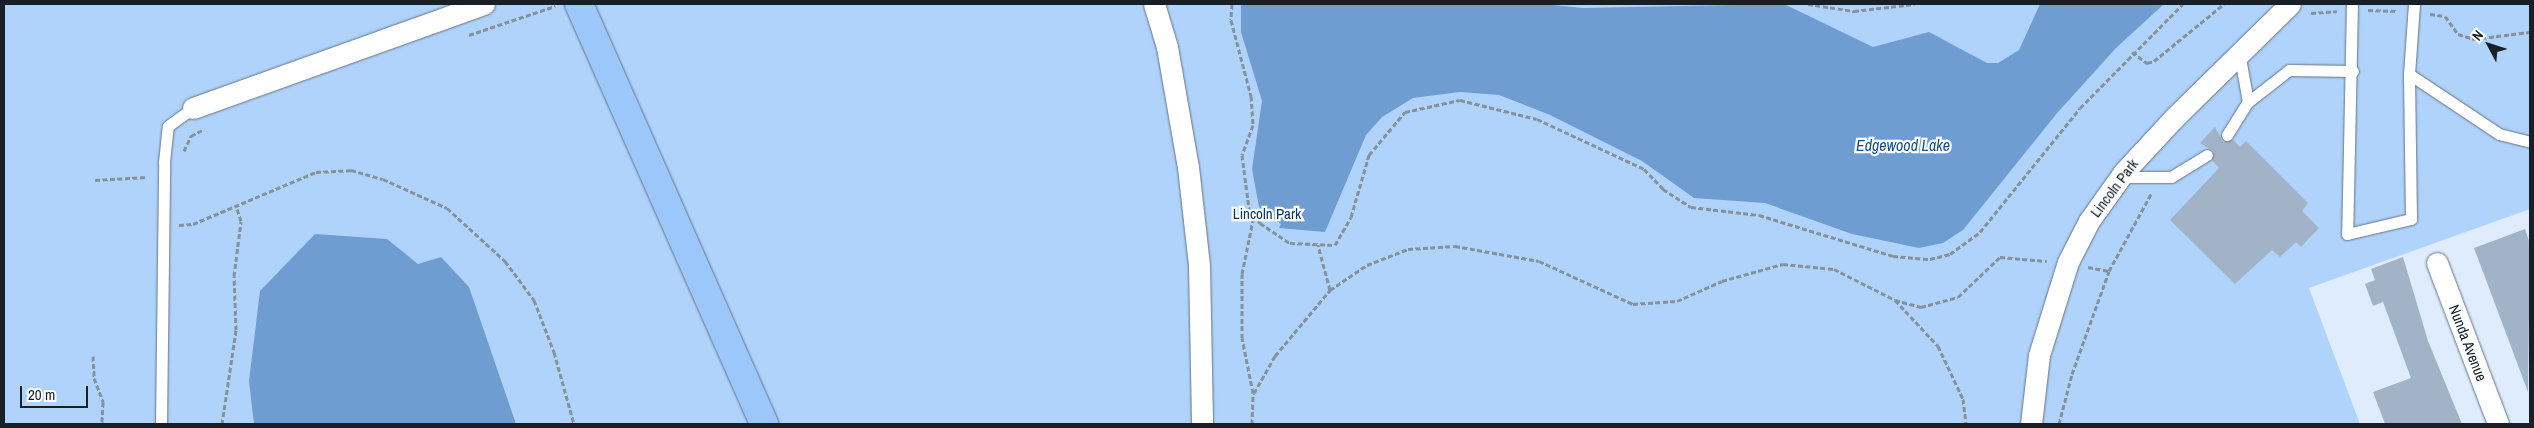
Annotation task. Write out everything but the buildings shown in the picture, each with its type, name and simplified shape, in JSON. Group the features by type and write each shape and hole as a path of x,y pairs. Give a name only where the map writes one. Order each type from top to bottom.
{"highway":[{"path":"579,4 764,424"}],"street":[{"path":"193,108 484,4"},
{"path":"1154,4 1167,47 1188,166 1199,265 1202,424"},
{"name":"Lincoln Park","path":"2031,424 2039,355 2068,262 2120,177 2239,52 2290,4"},
{"name":"Nunda Avenue","path":"2437,263 2498,424"}],"lane":[{"path":"2352,4 2353,71 2347,234 2411,219 2409,74 2414,7"},
{"path":"2239,52 2248,102"},
{"path":"2227,135 2248,102 2289,70 2353,71"},
{"path":"2409,74 2499,134 2530,142"},
{"path":"161,424 161,226 168,126 193,108"},
{"path":"2120,177 2172,177 2207,156"}],"path":[{"path":"459,38 561,4"},
{"path":"1232,4 1231,20 1251,96 1253,125 1242,155 1249,209 1290,243 1335,245 1354,208 1369,154 1405,112 1460,100 1537,119 1644,170 1662,189 1691,207 1759,215 1893,256 1930,259 1950,254 1980,232 2132,52 2183,4"},
{"path":"1808,4 1854,11 1915,4"},
{"path":"2132,52 2147,63 2154,61 2224,4"},
{"path":"2414,7 2445,16 2458,34 2474,39 2530,32"},
{"path":"95,180 179,174 191,136 215,125"},
{"path":"161,226 193,224 316,172 351,170 384,179 447,208 505,261 534,300 552,346 574,424"},
{"path":"222,424 236,330 234,276 241,221 236,206"},
{"path":"1252,424 1253,393 1242,338 1242,274 1254,215"},
{"path":"1318,245 1330,290"},
{"path":"1253,393 1275,356 1330,290 1367,265 1408,249 1454,246 1539,261 1633,304 1677,301 1722,281 1783,264 1834,268 1895,300 1921,307 1958,297 2000,257 2068,262"},
{"path":"2059,424 2072,374 2110,271"},
{"path":"1895,300 1938,346 1963,399 1966,424"},
{"path":"93,356 94,378 103,402 102,424"}],"green space":[{"name":"Lincoln Park","path":"4,4 2530,4 2530,209 2309,288 2360,424 4,424"}],"water":[{"name":"Edgewood Lake","path":"1241,4 1543,4 1583,8 1784,4 1873,47 1929,32 1987,63 1998,63 2019,50 2040,4 2164,4 2116,48 2058,112 1963,230 1943,243 1919,248 1852,234 1765,203 1694,198 1642,161 1550,115 1499,95 1460,92 1413,98 1382,117 1366,135 1325,232 1279,228 1281,224 1259,207 1252,169 1262,101 1241,32"},
{"path":"315,234 387,239 418,264 441,257 469,287 516,424 254,424 249,381 260,291"}]}
